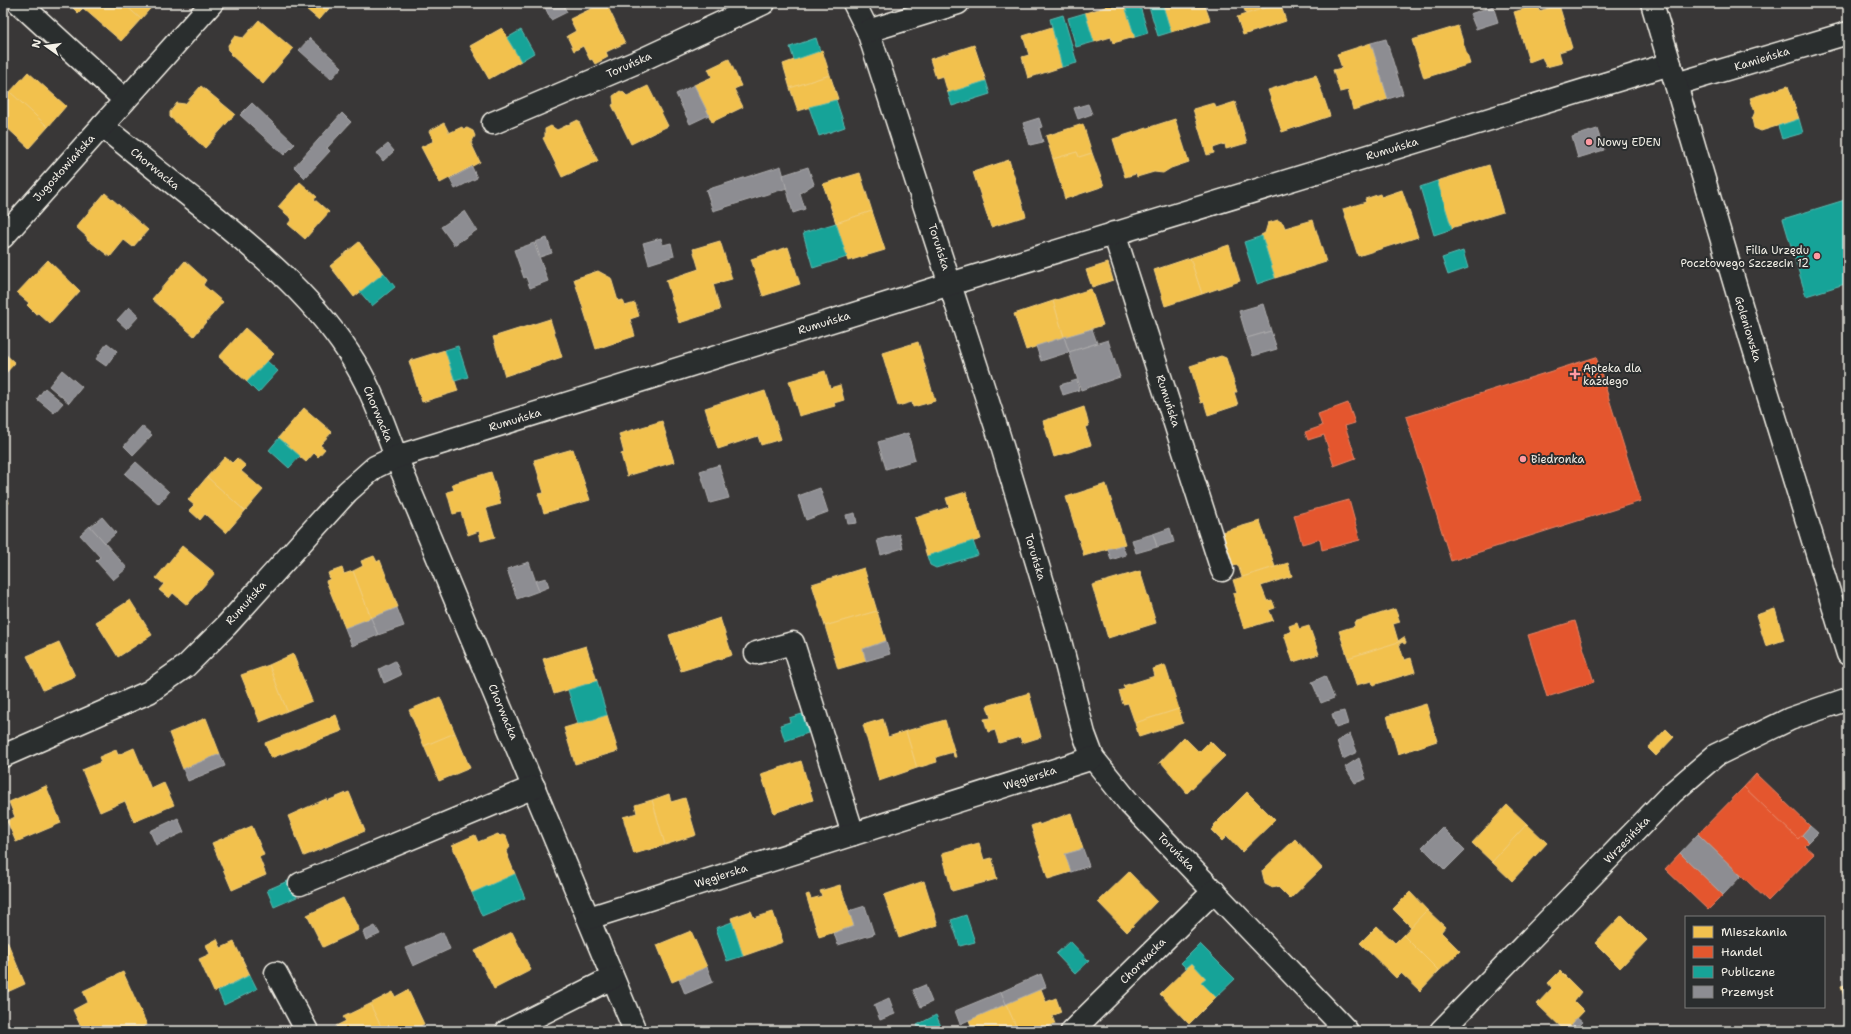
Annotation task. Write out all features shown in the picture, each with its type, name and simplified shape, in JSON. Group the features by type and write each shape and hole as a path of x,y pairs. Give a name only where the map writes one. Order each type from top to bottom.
{"street":[{"path":"20,3 125,100"},
{"name":"Jugosłowiańska","path":"3,237 212,3"},
{"name":"Toruńska","path":"493,123 637,62 764,3"},
{"name":"Toruńska","path":"854,3 868,31 950,284 1058,634 1084,734 1092,758 1130,804 1347,1031"},
{"path":"868,31 958,3"},
{"name":"Goleniowska","path":"1652,3 1751,339 1848,654"},
{"name":"Kamieńska","path":"1673,74 1848,33"},
{"name":"Rumuńska","path":"3,756 148,692 186,666 226,626 347,492 375,467 396,457 1114,233 1673,74"},
{"name":"Chorwacka","path":"102,126 222,223 302,293 331,328 355,362 376,403 396,457 590,918 612,978 635,1031"},
{"name":"Rumuńska","path":"1114,233 1222,570"},
{"path":"756,653 793,643 854,834"},
{"name":"Wrzesińska","path":"1441,1031 1672,793 1716,755 1790,719 1848,699"},
{"name":"Węgierska","path":"590,918 1092,758"},
{"path":"300,884 534,787"},
{"name":"Chorwacka","path":"1072,1031 1214,891"},
{"path":"276,973 306,1031"},
{"path":"507,1031 612,978"}],"building: Mieszkania":[{"path":"68,3 123,3 141,19 121,41 83,8 78,13"},
{"path":"123,3 155,3 141,19"},
{"path":"299,3 334,3 319,20"},
{"path":"603,3 606,3 625,43 606,52 608,57 595,64 592,59 590,60 583,46 574,51 567,36 576,31 570,19"},
{"path":"1111,3 1124,3 1135,37 1113,43 1111,37 1094,42 1085,13 1106,7 1105,5"},
{"path":"1162,3 1204,3 1210,20 1171,32"},
{"path":"1242,3 1278,3 1246,14"},
{"path":"1280,3 1286,21 1243,35 1237,17"},
{"path":"1537,5 1539,11 1559,5 1572,48 1559,52 1562,63 1546,67 1542,57 1529,62 1514,12"},
{"path":"259,20 293,49 263,84 230,54 228,45 235,36 243,38"},
{"path":"1458,26 1470,64 1424,78 1412,40"},
{"path":"1052,27 1062,67 1028,78 1022,57 1029,55 1023,36"},
{"path":"502,28 521,61 489,79 470,46"},
{"path":"1371,43 1388,99 1353,110 1348,90 1340,92 1333,70 1342,68 1337,54"},
{"path":"974,45 986,81 948,93 943,76 936,78 930,59"},
{"path":"822,50 830,75 790,88 783,64"},
{"path":"729,59 741,86 734,89 743,107 712,122 694,85 712,77 708,69"},
{"path":"28,72 66,106 48,127 10,92"},
{"path":"830,75 838,99 798,111 790,88"},
{"path":"1316,75 1330,116 1282,132 1268,90"},
{"path":"201,86 235,114 205,148 170,117 170,112 177,103 185,104"},
{"path":"648,86 668,126 631,144 612,105 614,104 613,96 620,91 627,96"},
{"path":"1788,86 1799,119 1761,131 1754,128 1752,119 1755,112 1750,98"},
{"path":"10,92 48,127 29,148 3,124 3,100"},
{"path":"1235,102 1247,143 1226,149 1225,144 1213,148 1214,153 1207,155 1193,109 1214,103 1216,108"},
{"path":"1175,119 1189,162 1171,168 1163,173 1154,172 1137,177 1136,174 1125,177 1113,139"},
{"path":"578,120 598,161 562,177 543,138 545,137 545,129 551,126 557,130"},
{"path":"444,123 449,133 462,127 463,129 467,128 473,131 475,136 471,143 480,162 440,183 421,147 434,141 429,131"},
{"path":"1083,124 1092,153 1079,157 1077,152 1053,159 1046,136"},
{"path":"1077,152 1079,157 1092,153 1104,186 1065,199 1053,159"},
{"path":"1009,160 1026,216 991,227 973,172"},
{"path":"1489,165 1503,212 1451,228 1437,181"},
{"path":"860,173 872,211 836,223 823,184"},
{"path":"300,182 317,197 314,199 329,212 305,239 288,224 292,219 278,207"},
{"path":"1402,190 1418,237 1358,256 1343,209 1366,202 1365,199 1380,194 1381,197"},
{"path":"105,193 148,230 133,247 124,240 110,257 87,239 87,237 76,227"},
{"path":"872,211 885,250 848,261 836,223"},
{"path":"1278,220 1283,223 1285,228 1313,220 1326,262 1275,278 1261,235 1265,233 1268,223"},
{"path":"720,241 732,279 713,284 720,310 679,323 666,280 699,269 693,249"},
{"path":"359,242 384,273 354,297 330,266"},
{"path":"1229,245 1240,281 1202,294 1190,258"},
{"path":"788,247 800,284 763,296 751,259"},
{"path":"1190,258 1202,294 1165,306 1154,270"},
{"path":"48,260 80,291 50,324 38,313 36,314 27,305 29,303 17,293"},
{"path":"185,261 206,280 203,285 223,302 194,336 152,299"},
{"path":"1108,263 1113,280 1092,287 1086,270"},
{"path":"598,271 611,278 618,301 623,300 625,306 635,303 639,316 630,319 635,336 596,349 574,279"},
{"path":"1091,289 1103,325 1064,337 1053,301"},
{"path":"1053,301 1064,337 1026,350 1014,314"},
{"path":"550,319 562,357 505,376 493,337"},
{"path":"245,328 274,354 247,382 219,357"},
{"path":"918,342 935,401 913,407 912,402 898,406 882,353"},
{"path":"445,350 458,391 422,402 409,361"},
{"path":"3,352 15,363 3,376"},
{"path":"1221,356 1226,358 1237,392 1234,392 1238,405 1208,415 1204,402 1201,403 1190,366"},
{"path":"825,371 830,388 840,385 844,400 834,403 835,406 799,416 789,381"},
{"path":"765,391 781,439 761,445 758,436 718,449 705,408 748,394 749,396"},
{"path":"1084,407 1089,426 1085,427 1091,445 1054,457 1043,421"},
{"path":"304,408 332,432 320,445 325,449 318,457 314,453 306,462 278,438"},
{"path":"662,421 674,462 627,476 621,454 624,453 619,434"},
{"path":"573,449 590,500 544,513 538,494 544,493 534,460"},
{"path":"225,457 232,463 237,458 246,466 241,471 263,490 245,511 207,477"},
{"path":"491,472 501,504 486,508 495,537 481,541 479,531 468,535 461,512 453,514 447,492 454,490 452,484"},
{"path":"207,477 245,511 226,533 205,514 200,520 189,510 194,505 188,500"},
{"path":"1106,484 1125,544 1084,556 1066,497"},
{"path":"4,491 9,503 3,506 3,492"},
{"path":"966,492 981,539 927,556 915,518 949,507 946,498"},
{"path":"1260,521 1275,567 1242,577 1238,565 1233,566 1222,532"},
{"path":"182,546 215,573 187,605 173,593 169,598 159,590 164,584 156,578"},
{"path":"374,556 377,562 380,560 398,607 371,618 353,571 363,566 361,561"},
{"path":"1288,563 1292,576 1261,586 1267,601 1272,600 1275,608 1269,610 1273,620 1244,629 1233,594 1237,593 1233,580"},
{"path":"342,568 344,574 353,571 371,618 345,628 326,581 330,579 328,573"},
{"path":"864,568 877,611 825,626 812,584"},
{"path":"1140,571 1156,623 1108,638 1092,585"},
{"path":"130,600 152,635 118,657 96,622"},
{"path":"1395,609 1400,622 1393,624 1398,641 1404,637 1405,640 1348,658 1339,631 1355,626 1354,622"},
{"path":"1775,609 1784,640 1766,646 1756,615"},
{"path":"877,611 886,641 863,649 866,661 838,669 825,626"},
{"path":"720,618 732,655 681,671 669,635"},
{"path":"1297,623 1299,629 1309,626 1319,654 1293,662 1284,634 1291,632 1289,626"},
{"path":"1405,640 1406,643 1404,644 1403,642 1399,644 1404,660 1411,658 1415,672 1373,685 1372,681 1356,685 1348,658"},
{"path":"59,642 75,676 43,690 27,656"},
{"path":"586,646 597,681 554,694 543,659"},
{"path":"293,654 312,701 287,711 269,665"},
{"path":"269,665 287,711 260,722 241,675"},
{"path":"1165,665 1179,709 1135,723 1128,703 1123,704 1119,691 1125,689 1123,686 1155,676 1153,669"},
{"path":"1029,693 1041,737 1022,743 1020,737 999,743 995,730 988,732 984,719 991,718 987,706"},
{"path":"440,697 455,733 424,746 409,710"},
{"path":"1426,704 1437,741 1398,754 1387,716"},
{"path":"1179,709 1183,723 1139,737 1135,723"},
{"path":"336,715 342,731 271,758 265,743"},
{"path":"607,715 618,751 575,764 564,728"},
{"path":"206,718 220,754 183,769 169,733"},
{"path":"883,719 888,737 906,731 917,768 879,781 863,725"},
{"path":"945,720 956,757 954,757 953,752 936,757 937,762 917,768 906,731"},
{"path":"1666,729 1674,737 1656,756 1648,748"},
{"path":"455,733 470,768 439,781 424,746"},
{"path":"1184,737 1199,752 1210,741 1225,756 1187,793 1161,762 1158,764"},
{"path":"134,748 151,789 164,783 174,805 134,822 125,801 100,812 82,770 101,762 99,757 116,750 118,755"},
{"path":"801,761 813,800 774,813 761,774"},
{"path":"46,786 61,823 16,842 7,821 15,817 9,802"},
{"path":"349,792 365,831 304,856 288,816 326,799 327,801"},
{"path":"1247,792 1275,820 1242,852 1227,836 1222,841 1211,830 1215,826 1214,825"},
{"path":"669,794 671,802 685,798 696,835 665,845 652,800"},
{"path":"652,800 665,845 634,854 623,817 637,813 635,805"},
{"path":"1507,805 1527,824 1492,862 1472,843"},
{"path":"1071,813 1083,849 1065,854 1071,872 1048,879 1031,826 1039,823 1039,825"},
{"path":"1527,824 1547,843 1512,881 1492,862"},
{"path":"252,826 264,855 259,857 266,875 232,890 212,843"},
{"path":"498,834 500,836 506,836 510,847 506,852 515,874 472,893 452,845 475,835 478,842"},
{"path":"1295,839 1322,868 1290,899 1277,886 1271,887 1265,884 1262,871"},
{"path":"979,843 984,860 992,858 997,879 952,891 942,853"},
{"path":"1129,872 1157,901 1127,932 1098,902"},
{"path":"924,881 938,925 899,938 884,895"},
{"path":"840,885 854,926 819,937 806,895 809,894 811,899 822,896 820,891"},
{"path":"1410,892 1427,910 1411,927 1393,909"},
{"path":"343,898 359,930 323,947 307,915"},
{"path":"1427,910 1445,927 1441,932 1460,951 1439,971 1403,935"},
{"path":"751,911 754,918 773,912 783,942 743,956 731,918"},
{"path":"1622,915 1647,940 1620,968 1595,943"},
{"path":"1377,926 1395,943 1403,935 1439,971 1420,991 1401,973 1396,978 1360,943"},
{"path":"691,931 707,967 672,982 657,945"},
{"path":"512,932 531,970 494,989 475,951"},
{"path":"217,939 221,948 234,942 250,975 214,992 199,959 210,954 206,945"},
{"path":"7,941 25,984 5,993 3,988 3,942"},
{"path":"1192,963 1206,978 1201,982 1216,997 1189,1024 1160,994"},
{"path":"1560,971 1581,992 1574,1001 1584,1011 1565,1031 1537,1004 1552,988 1548,983"},
{"path":"123,972 147,1025 133,1031 83,1031 73,1010 88,1002 83,991"},
{"path":"1848,984 1848,1011 1841,986"},
{"path":"1041,989 1046,1002 1056,998 1061,1012 1052,1016 1055,1024 1039,1031 1018,1031 1006,1004"},
{"path":"408,990 424,1024 413,1031 383,1031 370,1004 393,992 395,997"},
{"path":"370,1004 383,1031 338,1031 336,1026 346,1021 343,1017"},
{"path":"1006,1004 1018,1031 973,1031 969,1020"}],"building: Handel":[{"name":"Biedronka","path":"1596,357 1641,501 1451,561 1406,417"},
{"path":"1348,403 1355,423 1345,426 1356,458 1334,466 1324,435 1308,440 1305,432 1322,426 1318,414"},
{"path":"1349,500 1360,540 1322,550 1320,539 1302,544 1294,515"},
{"path":"1575,621 1594,682 1547,697 1528,635"},
{"path":"1756,774 1810,826 1798,839 1744,787"},
{"path":"1744,787 1798,839 1802,835 1809,842 1805,846 1814,854 1768,901 1698,834"},
{"path":"1680,853 1723,895 1708,910 1665,869"}],"building: Publiczne":[{"path":"1124,3 1139,3 1148,33 1135,37"},
{"path":"1148,3 1162,3 1171,32 1158,36"},
{"path":"1085,13 1094,42 1076,47 1068,18"},
{"path":"1063,15 1077,63 1062,67 1050,19"},
{"path":"521,30 534,53 521,61 507,38"},
{"path":"816,38 820,51 794,60 790,47"},
{"path":"986,81 990,94 952,106 948,93"},
{"path":"836,100 845,127 819,136 809,107"},
{"path":"1799,119 1803,133 1782,139 1778,126"},
{"path":"1437,181 1452,229 1434,235 1420,187"},
{"path":"1848,199 1848,283 1806,296 1783,219"},
{"path":"836,223 847,257 813,268 803,233"},
{"path":"1262,236 1275,278 1257,284 1244,242"},
{"path":"1463,251 1468,268 1448,275 1442,258"},
{"path":"384,273 395,287 372,306 360,292"},
{"path":"458,346 468,377 455,381 445,350"},
{"path":"267,361 278,371 258,393 247,382"},
{"path":"279,438 300,456 289,468 269,450"},
{"path":"973,541 978,555 936,568 930,565 927,556"},
{"path":"597,681 607,715 578,724 568,690"},
{"path":"802,714 808,733 785,741 780,725 790,722 789,718"},
{"path":"515,874 525,898 482,916 472,893"},
{"path":"290,880 297,897 274,907 267,890"},
{"path":"966,915 975,942 960,946 951,920"},
{"path":"732,922 743,956 727,961 716,928"},
{"path":"1070,941 1089,961 1075,974 1056,954"},
{"path":"1200,944 1235,979 1216,997 1201,982 1206,978 1192,963 1186,968 1181,963"},
{"path":"250,975 257,989 224,1005 218,991"},
{"path":"936,1015 943,1031 920,1031 917,1025"}],"building: Przemysł":[{"path":"543,3 572,4 564,7 567,12 551,20"},
{"path":"1493,6 1498,22 1476,29 1470,14"},
{"path":"310,38 342,67 331,79 299,50"},
{"path":"1386,39 1403,94 1388,99 1371,43"},
{"path":"694,85 709,115 690,124 676,94"},
{"path":"252,103 295,144 284,155 240,115"},
{"path":"1088,104 1092,114 1078,119 1074,108"},
{"path":"342,113 351,122 327,148 330,151 305,178 294,167"},
{"path":"1039,118 1042,127 1039,128 1043,142 1030,145 1023,123"},
{"path":"1597,129 1604,150 1578,158 1572,137"},
{"path":"388,144 394,151 383,161 377,153"},
{"path":"781,166 787,188 713,211 706,190"},
{"path":"472,167 477,178 455,189 450,179"},
{"path":"808,167 814,184 800,193 805,209 793,213 783,175"},
{"path":"465,211 477,230 454,245 441,227"},
{"path":"547,238 552,253 540,257 535,242"},
{"path":"661,238 663,245 671,243 674,256 649,264 643,243"},
{"path":"534,243 548,281 530,288 526,277 524,278 514,250"},
{"path":"1263,304 1271,331 1247,338 1239,311"},
{"path":"129,307 139,316 127,329 117,320"},
{"path":"1092,329 1097,343 1069,352 1064,337"},
{"path":"1271,331 1277,349 1253,356 1247,338"},
{"path":"1064,337 1069,352 1041,361 1036,346"},
{"path":"1108,340 1120,377 1081,390 1069,352"},
{"path":"107,343 117,351 106,366 96,359"},
{"path":"62,370 82,387 69,403 49,386"},
{"path":"1077,380 1079,390 1063,395 1060,385"},
{"path":"45,388 63,403 54,413 37,399"},
{"path":"142,426 152,435 133,455 124,446"},
{"path":"908,433 915,460 886,469 878,442"},
{"path":"136,462 169,492 159,504 125,474"},
{"path":"719,465 729,498 710,503 700,471"},
{"path":"820,488 828,512 806,520 798,496"},
{"path":"855,513 857,523 848,524 846,515"},
{"path":"102,517 116,533 105,543 90,527"},
{"path":"90,526 127,568 113,580 96,561 100,557 80,535"},
{"path":"1170,528 1174,542 1157,547 1153,534"},
{"path":"899,534 903,548 881,555 877,540"},
{"path":"1153,534 1157,547 1136,553 1132,540"},
{"path":"1122,545 1126,555 1111,560 1108,549"},
{"path":"529,562 539,591 517,599 507,569"},
{"path":"546,578 549,587 539,591 535,581"},
{"path":"397,608 404,626 378,635 371,618"},
{"path":"371,618 378,635 352,646 345,628"},
{"path":"886,641 890,654 866,661 863,649"},
{"path":"395,661 401,675 384,683 379,669"},
{"path":"1325,676 1334,698 1321,703 1312,682"},
{"path":"1344,711 1348,724 1336,728 1332,714"},
{"path":"1350,734 1357,752 1343,759 1337,741"},
{"path":"220,754 225,766 188,781 183,769"},
{"path":"1359,758 1366,779 1355,783 1345,767"},
{"path":"178,818 184,832 156,845 150,831"},
{"path":"1810,826 1818,833 1809,842 1802,835"},
{"path":"1442,827 1465,850 1445,870 1422,847"},
{"path":"1698,834 1741,876 1723,895 1680,853"},
{"path":"1083,849 1089,866 1071,872 1065,854"},
{"path":"865,906 874,934 838,945 834,933 854,926 849,911"},
{"path":"375,926 380,934 366,940 363,932"},
{"path":"443,932 450,949 413,966 405,948"},
{"path":"707,967 713,982 685,994 679,979"},
{"path":"1041,974 1046,987 1006,1004 1001,992"},
{"path":"925,985 932,1002 921,1007 913,990"},
{"path":"1001,992 1006,1004 960,1024 955,1011"},
{"path":"889,998 895,1014 880,1020 874,1005"},
{"path":"1577,1018 1582,1022 1576,1028 1572,1024"}],"place":[{"name":"Nowy EDEN","path":"1589,142"},
{"name":"Filia Urzędu Pocztowego Szczecin 12","path":"1817,256"},
{"name":"Apteka dla każdego","path":"1575,374"},
{"name":"Biedronka","path":"1523,459"}]}
